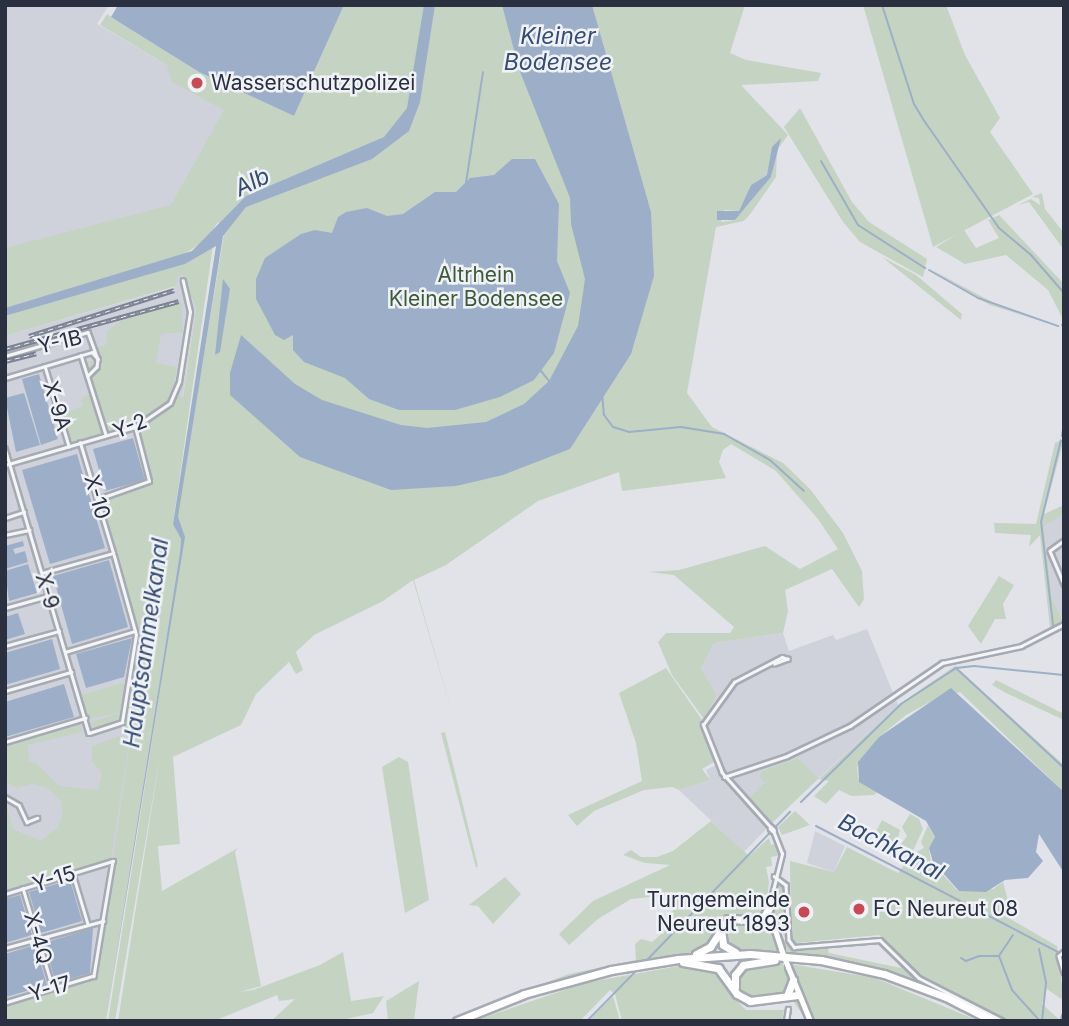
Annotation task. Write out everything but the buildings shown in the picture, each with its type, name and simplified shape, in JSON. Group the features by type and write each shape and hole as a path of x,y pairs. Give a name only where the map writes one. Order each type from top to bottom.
{"highway":[{"path":"761,921 769,908"},
{"path":"685,960 707,949 728,919 772,923"},
{"path":"750,954 724,947 723,927 735,920 772,923"},
{"path":"457,1021 555,985 639,967 750,954 821,960 884,974 946,997 993,1021"},
{"path":"685,960 775,960 884,978 984,1021"},
{"path":"685,960 718,968 737,994 750,1001 794,993"},
{"path":"775,960 743,965 735,973 735,987 751,1000 794,993"},
{"path":"468,1021 547,992 639,967"},
{"path":"793,980 794,993"}],"main road":[{"path":"772,923 793,980"},
{"path":"794,993 810,1021"}],"street":[{"name":"Y-2","path":"8,464 135,427 161,412 176,390 190,312 183,281"},
{"name":"Y-1B","path":"5,356 88,332 98,359"},
{"path":"5,378 92,352 98,359 97,367 88,376"},
{"path":"81,355 106,435"},
{"name":"X-9A","path":"46,366 69,446"},
{"path":"98,499 149,481 135,427"},
{"name":"X-10","path":"80,443 135,631 119,725 89,733"},
{"name":"X-9","path":"5,448 89,733"},
{"path":"5,518 24,512"},
{"path":"5,535 29,530"},
{"path":"1064,541 1050,551 1064,584"},
{"path":"42,573 113,554"},
{"path":"5,603 6,608 48,596"},
{"path":"724,776 798,751 850,726 942,663 1021,646 1064,624"},
{"path":"5,646 59,631"},
{"path":"65,652 135,631"},
{"path":"772,923 769,908 774,877 782,852 772,829 724,776 708,744 704,719 734,682 775,664"},
{"path":"5,691 71,672"},
{"path":"5,741 85,718"},
{"path":"5,797 19,805 27,822 37,818"},
{"name":"Y-15","path":"5,894 113,861 102,921"},
{"path":"73,873 88,924"},
{"path":"774,877 786,885 789,940 794,947 880,940 917,976 1003,1021"},
{"name":"X-4Q","path":"23,888 53,988"},
{"path":"5,948 102,921"},
{"name":"Y-17","path":"5,1003 94,976 102,921"},
{"path":"1061,953 1064,972"},
{"path":"786,1021 788,1009"}],"shaded area":[{"path":"5,5 109,5 97,24 167,65 287,155 5,295"},
{"path":"182,275 196,309 96,977 5,1004 5,336 175,287 176,277"},
{"path":"1064,514 1064,622 1052,598 1044,525"},
{"path":"867,629 898,705 818,779 798,758 763,771 766,783 745,802 768,827 744,852 679,790 710,780 706,770 720,763 704,719 717,695 701,668 714,643 783,633 789,651 833,635 836,640"},
{"path":"815,831 845,846 834,872 807,863"}],"green space":[{"name":"Altrhein Kleiner Bodensee","path":"344,5 745,5 730,53 746,60 821,73 818,81 741,85 788,135 778,149 780,139 767,175 751,185 739,211 724,210 721,222 735,220 771,177 777,152 776,177 751,213 744,221 716,227 687,393 712,427 783,463 810,489 843,533 862,571 864,599 859,607 832,569 785,590 788,611 783,633 714,643 701,668 717,695 704,719 672,675 658,642 666,633 730,633 734,627 674,575 649,572 679,570 765,546 800,569 838,549 818,519 776,471 731,444 723,450 719,462 726,478 622,491 619,472 538,501 446,565 414,580 455,723 413,580 383,601 314,635 296,652 303,670 296,674 289,662 256,694 241,725 173,757 180,844 158,846 162,891 238,848 235,852 261,986 240,992 253,990 320,965 343,952 351,1001 384,996 373,1013 338,1021 271,1021 295,999 279,1001 277,995 214,1021 118,1021 160,756 115,1021 108,1021 184,537 176,522 224,234 218,222 207,239 183,255 5,308 5,248 171,205 224,110 172,82 167,65 100,25 107,14 199,72 294,116"},
{"path":"863,5 946,5 965,55 1000,118 990,132 1033,194 933,247"},
{"path":"800,108 852,202 869,222 927,259 923,277 860,242 843,222 784,127"},
{"path":"1042,193 1045,209 1064,233 1064,250 1029,202 1018,205 1031,199 1040,205 1039,198 1032,197"},
{"path":"999,215 1064,284 1064,321 1048,290 1006,255 965,264 936,247 964,230 976,248 999,238 988,220"},
{"path":"213,245 173,523 181,539 180,552 106,1021 5,1021 5,1004 96,977 139,679 130,734 120,722 90,728 89,723 121,712 88,719 81,695 130,681 138,635 99,500 150,483 135,426 71,443 64,413 83,406 81,398 94,393 86,363 96,359 89,349 106,345 107,331 122,320 181,301 183,332 161,334 156,363 177,367 172,392 183,398 196,309 182,275 177,277 176,286 5,336 5,316 185,264"},
{"path":"882,257 916,275 962,314 961,320"},
{"path":"928,268 994,303 1060,327 990,305"},
{"path":"1064,439 1044,514 1064,505 1064,514 1044,526 1052,598 1063,621 1050,628 1040,535 1029,547 1031,535 995,533 994,523 1036,524 1055,443"},
{"path":"999,576 1014,585 1003,604 1006,619 995,619 981,644 968,626"},
{"path":"955,666 1064,765 1064,792 960,692 939,697 906,715 879,737 857,767 858,778 878,792 874,795 851,796 839,790 826,804 814,796 829,781 818,779 771,824 748,799 765,783 760,777 762,771 798,758 819,779 898,705"},
{"path":"666,668 702,720 714,762 702,769 710,780 679,790 672,787 644,790 594,811 577,826 568,815 642,781 636,743 619,693"},
{"path":"996,680 1064,714 1064,720 992,685"},
{"path":"80,724 82,732 28,745 29,762 35,762 59,786 98,790 102,773 92,761 92,746 119,736 129,744 111,859 5,891 5,800 13,829 41,841 58,827 63,813 61,801 48,788 32,784 17,788 5,781 5,746"},
{"path":"445,732 478,866 476,868 441,733"},
{"path":"399,757 408,762 429,900 405,913 382,767"},
{"path":"795,811 810,825 782,835 778,827"},
{"path":"910,814 919,819 923,829 911,855 924,848 921,842 928,825 935,838 929,848 931,862 957,890 993,889 1003,882 1008,901 1005,916 1057,946 1064,1001 1047,989 1042,1004 1061,1021 1006,1021 919,976 879,935 796,943 791,936 790,861 834,872 847,847 898,873 910,857 897,850 907,836 902,827"},
{"path":"882,820 900,830 895,849 873,837"},
{"path":"711,821 749,856 769,838 771,845 778,843 781,855 771,857 772,866 766,867 769,882 765,917 724,921 710,945 694,954 570,978 444,1021 569,974 636,960 635,944 641,939 652,942 666,930 660,922 675,909 670,895 631,899 598,919 569,945 559,934 593,901 670,865 645,863 623,855 631,850 641,857 657,857 673,851"},
{"path":"505,877 521,894 493,924 478,906 469,905"},
{"path":"777,879 785,885 787,943 772,907"},
{"path":"741,922 770,927 779,952 727,948 723,929"},
{"path":"780,936 797,950 827,946 829,953 901,968 890,949 917,978 1000,1021 894,974 786,953"},
{"path":"769,962 783,963 790,985 787,993 748,998 738,991 739,969"},
{"path":"790,964 875,978 979,1021 813,1021"},
{"path":"684,965 714,966 741,999 795,998 807,1021 793,1001 752,1006 732,996 746,1010 784,1010 782,1021 622,1021 615,994 610,990 580,1021 474,1021 585,983"},
{"path":"419,981 414,1021 388,1021 386,1001"},
{"path":"613,996 620,1021 589,1021"}],"water":[{"path":"118,5 344,5 294,116 199,72 111,17"},
{"path":"424,5 435,5 420,102 409,131 372,159 246,207 223,236 178,517 185,537 106,1021 180,552 181,539 173,524 216,246 185,264 5,316 5,308 192,251 246,196 384,137 407,108"},
{"name":"Kleiner Bodensee","path":"502,5 592,5 651,212 654,276 631,354 570,449 503,475 456,486 391,490 300,457 230,395 230,373 241,335 295,384 322,400 401,425 427,428 486,422 524,404 549,381 578,326 585,279 571,224 570,198 519,69"},
{"path":"781,138 771,177 735,220 717,220 717,211 739,211 751,185 767,175 772,147"},
{"path":"512,159 535,159 559,204 557,261 570,293 554,353 534,380 500,397 455,410 399,410 369,399 345,378 304,362 293,350 293,335 284,340 275,335 256,299 256,279 265,258 301,234 315,230 332,233 338,217 346,212 367,208 387,216 403,214 435,192 456,192 470,178 494,175"},
{"path":"223,279 230,289 220,352 215,355"},
{"path":"39,374 58,439 41,445 22,379"},
{"path":"24,393 40,445 16,452 5,398"},
{"path":"133,438 145,480 105,491 93,449"},
{"path":"77,454 105,548 50,564 22,470"},
{"path":"23,541 24,546 13,549 15,554 25,551 28,562 5,569 5,546"},
{"path":"109,560 128,627 72,644 53,576"},
{"path":"28,564 37,593 9,601 5,571"},
{"path":"18,613 25,634 5,640 5,617"},
{"path":"132,638 124,677 86,688 76,654"},
{"path":"52,639 60,669 5,685 5,653"},
{"path":"64,684 74,717 5,737 5,702"},
{"path":"951,688 1064,792 1064,873 1039,834 1036,852 1043,861 1028,878 1005,880 986,892 959,891 933,862 929,848 935,837 926,821 859,782 858,762 879,737"},
{"path":"70,880 82,921 41,933 29,892"},
{"path":"20,895 32,935 5,943 5,899"},
{"path":"93,928 90,973 56,983 44,943"},
{"path":"35,945 47,985 6,997 5,954"}],"waterway":[{"path":"882,5 914,104 925,122 999,228 1031,255 1064,293"},
{"path":"466,183 483,72"},
{"path":"821,161 858,225 925,268"},
{"path":"929,270 978,298 1058,326"},
{"path":"541,371 549,381"},
{"path":"602,393 604,415 613,427 629,432 681,427 724,434 770,460 804,491"},
{"path":"1062,436 1064,423"},
{"path":"1053,625 1041,522 1061,440"},
{"path":"801,802 901,704 956,668 974,666 1064,675"},
{"path":"957,669 1064,768"},
{"path":"647,960 790,812"},
{"name":"Bachkanal","path":"816,826 1064,955"},
{"path":"1013,935 999,956 1012,990 1040,1021"},
{"path":"1039,949 1046,983 1042,1021"},
{"path":"961,958 966,961 979,956 999,956"},
{"path":"587,1021 638,969"}],"railway":[{"path":"29,336 174,290"},
{"path":"5,349 179,301"},
{"path":"5,361 36,353"}],"place":[{"name":"Wasserschutzpolizei","path":"197,83"},
{"name":"FC Neureut 08","path":"859,909"},
{"name":"Turngemeinde Neureut 1893","path":"804,912"}],"water label":[{"name":"Alb","path":"252,182"},
{"name":"Hauptsammelkanal","path":"146,643"}]}
